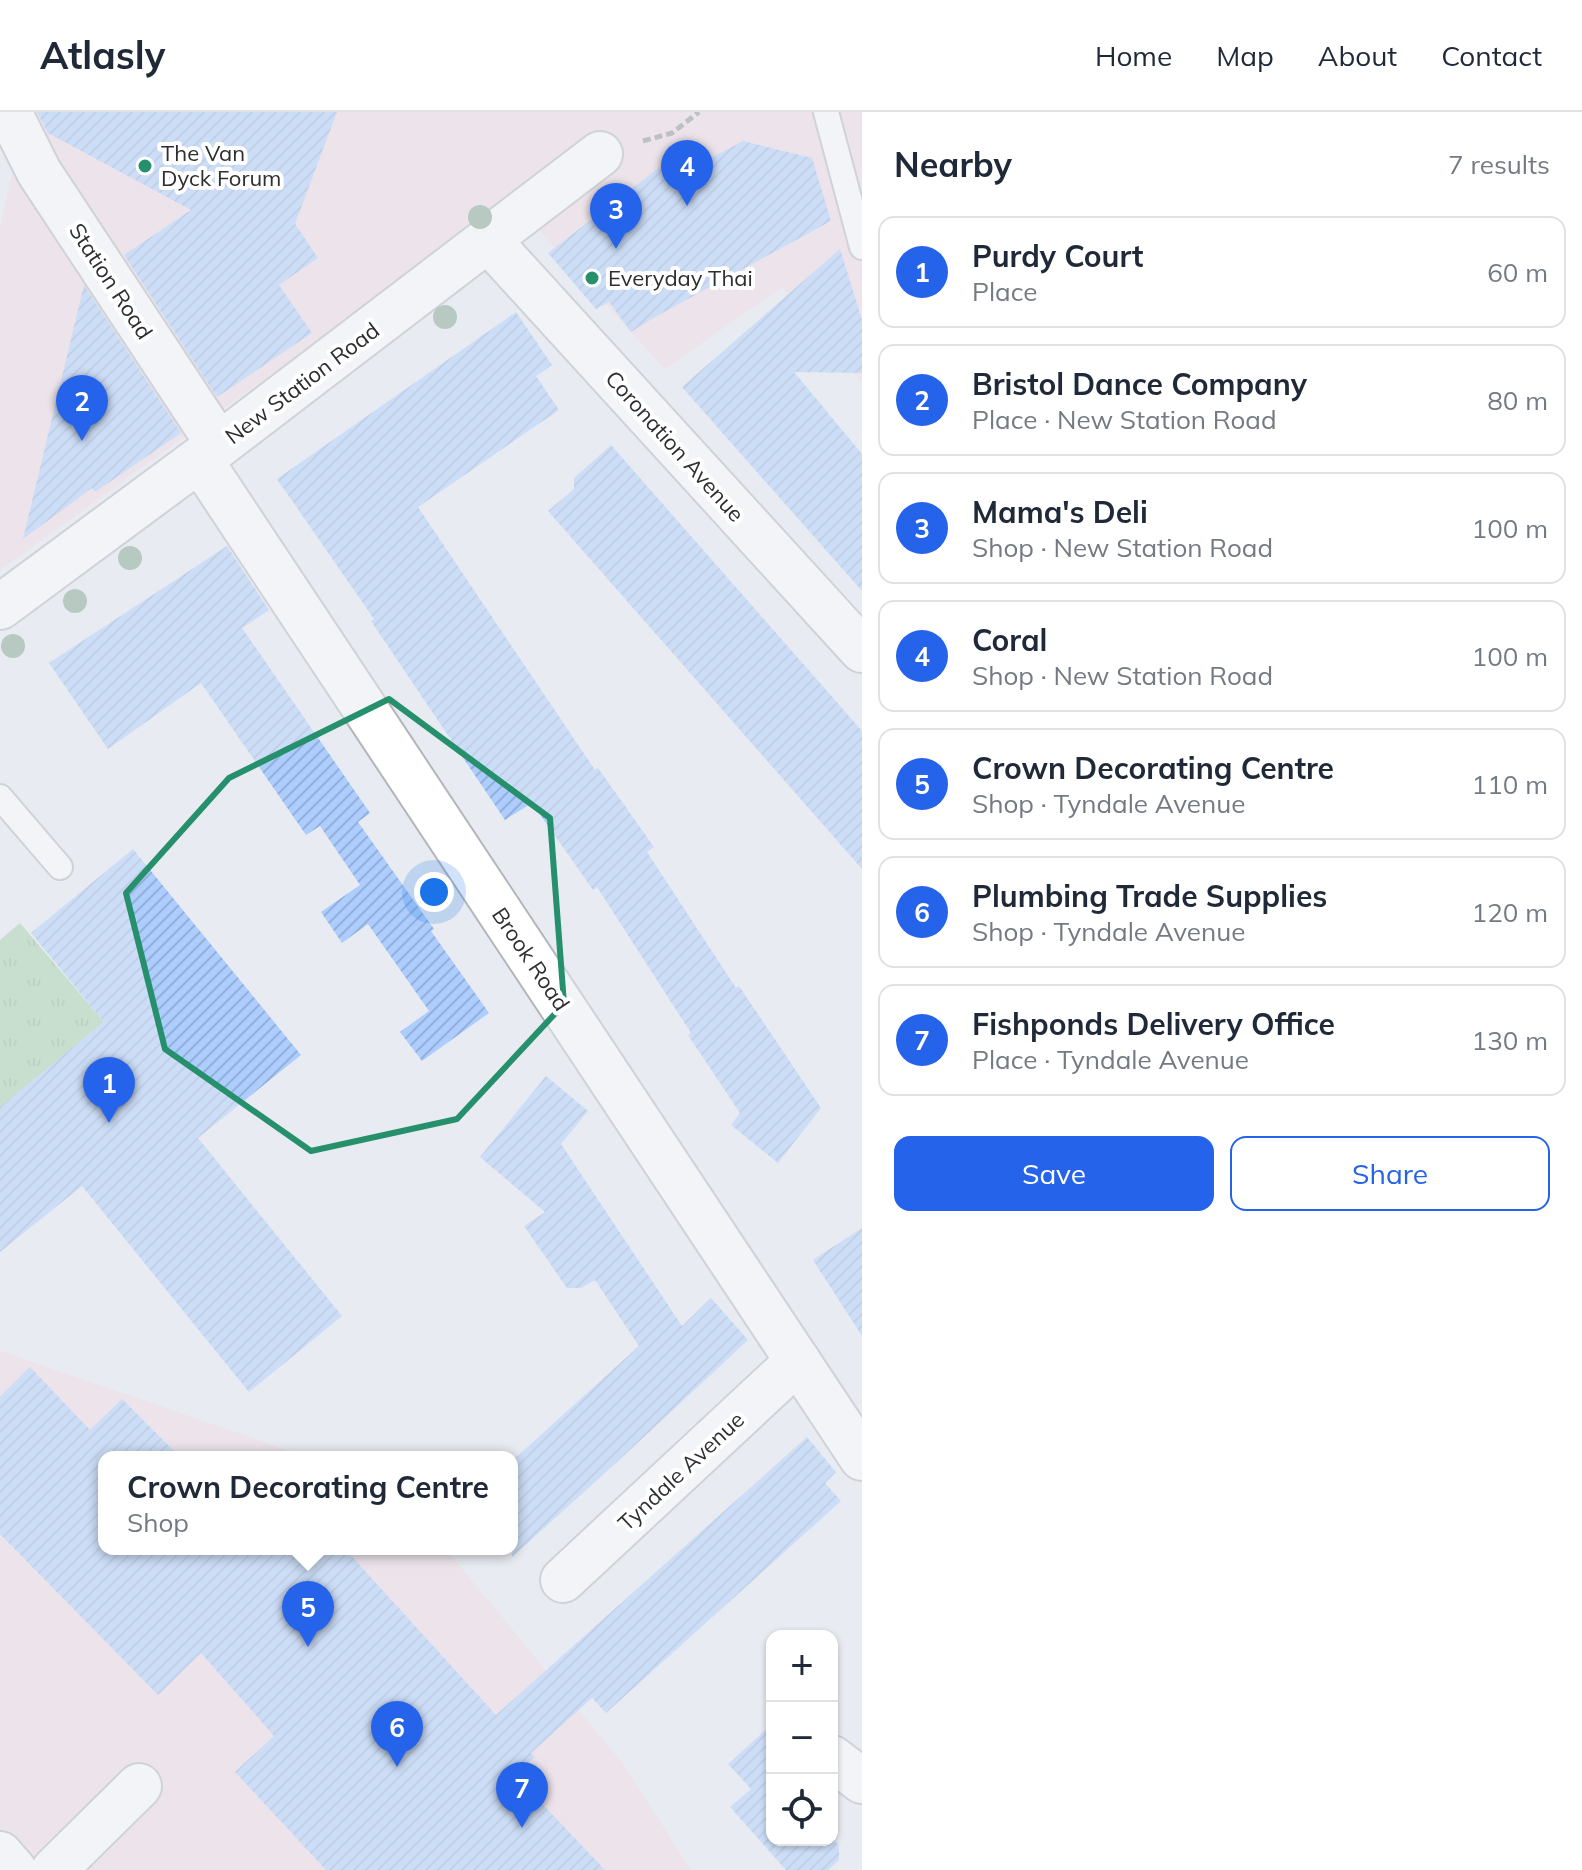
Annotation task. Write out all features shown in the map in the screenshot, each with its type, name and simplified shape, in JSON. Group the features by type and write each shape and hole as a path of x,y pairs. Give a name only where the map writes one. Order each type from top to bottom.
{"street":[{"name":"Station Road","path":"0,129 7,112"},
{"name":"Station Road","path":"7,112 39,172 210,452"},
{"name":"New Station Road","path":"0,607 210,452 600,154"},
{"name":"Coronation Avenue","path":"489,241 862,650"},
{"name":"Brook Road","path":"210,452 862,1458"},
{"name":"Tyndale Avenue","path":"563,1580 798,1361"},
{"path":"838,1763 862,1781"},
{"path":"54,1870 139,1786"},
{"path":"0,1854 14,1870"}],"lane":[{"path":"826,112 862,247"},
{"path":"0,797 60,867"}],"path":[{"path":"600,154 672,133 699,112"}],"highlighted area":[{"path":"389,699 550,818 564,1004 457,1119 311,1151 165,1049 126,893 229,778"}],"shaded area":[{"path":"26,112 862,112 862,383 782,287 665,369 512,201 0,570 0,227"},
{"path":"0,1351 291,1451 98,1451 98,1555 451,1555 623,1764 691,1870 0,1870"}],"green space":[{"path":"20,923 104,1022 0,1108 0,940"}],"building":[{"path":"37,112 337,112 295,224 318,258 279,285 312,333 217,397 124,255 191,210 48,133"},
{"path":"743,141 812,158 831,221 631,332 609,302 596,309 548,253 691,143 702,163"},
{"path":"840,249 862,320 862,373 794,372 862,454 862,591 682,387"},
{"path":"84,285 181,433 95,492 92,488 23,539"},
{"path":"516,312 552,365 536,376 559,410 418,507 595,770 598,768 654,847 647,852 736,988 739,986 821,1108 778,1163 731,1125 740,1113 688,1035 691,1033 597,887 593,890 532,803 505,820 371,621 374,619 277,479"},
{"path":"611,445 862,731 862,869 548,511 574,489 574,478"},
{"path":"227,546 269,610 242,628 370,813 358,822 489,1013 422,1061 400,1032 429,1011 368,924 342,943 321,912 360,885 320,826 306,835 201,683 108,749 49,663"},
{"path":"133,849 301,1055 198,1138 342,1316 249,1392 82,1186 0,1252 0,1107 104,1022 31,933"},
{"path":"546,1076 588,1111 561,1144 682,1326 711,1298 748,1340 518,1552 518,1456 639,1346 595,1280 581,1288 567,1288 524,1226 545,1212 480,1157"},
{"path":"862,1228 862,1336 813,1260"},
{"path":"30,1367 90,1430 122,1399 174,1451 98,1451 98,1555 350,1555 496,1715 807,1437 836,1472 825,1483 841,1501 606,1713 592,1698 531,1753 535,1757 515,1775 605,1870 326,1870 235,1772 274,1736 201,1653 158,1695 0,1534 0,1397"},
{"path":"766,1729 766,1846 838,1844 839,1860 828,1870 786,1870 730,1807 751,1789 728,1764"}],"place":[{"name":"The Van Dyck Forum","path":"145,166"},
{"name":"Coral","path":"687,206"},
{"name":"Mama's Deli","path":"616,249"},
{"name":"Everyday Thai","path":"592,278"},
{"name":"Bristol Dance Company","path":"82,441"},
{"name":"Purdy Court","path":"109,1123"},
{"name":"Crown Decorating Centre","path":"308,1647"},
{"name":"Plumbing Trade Supplies","path":"397,1767"},
{"name":"Fishponds Delivery Office","path":"522,1828"}]}
